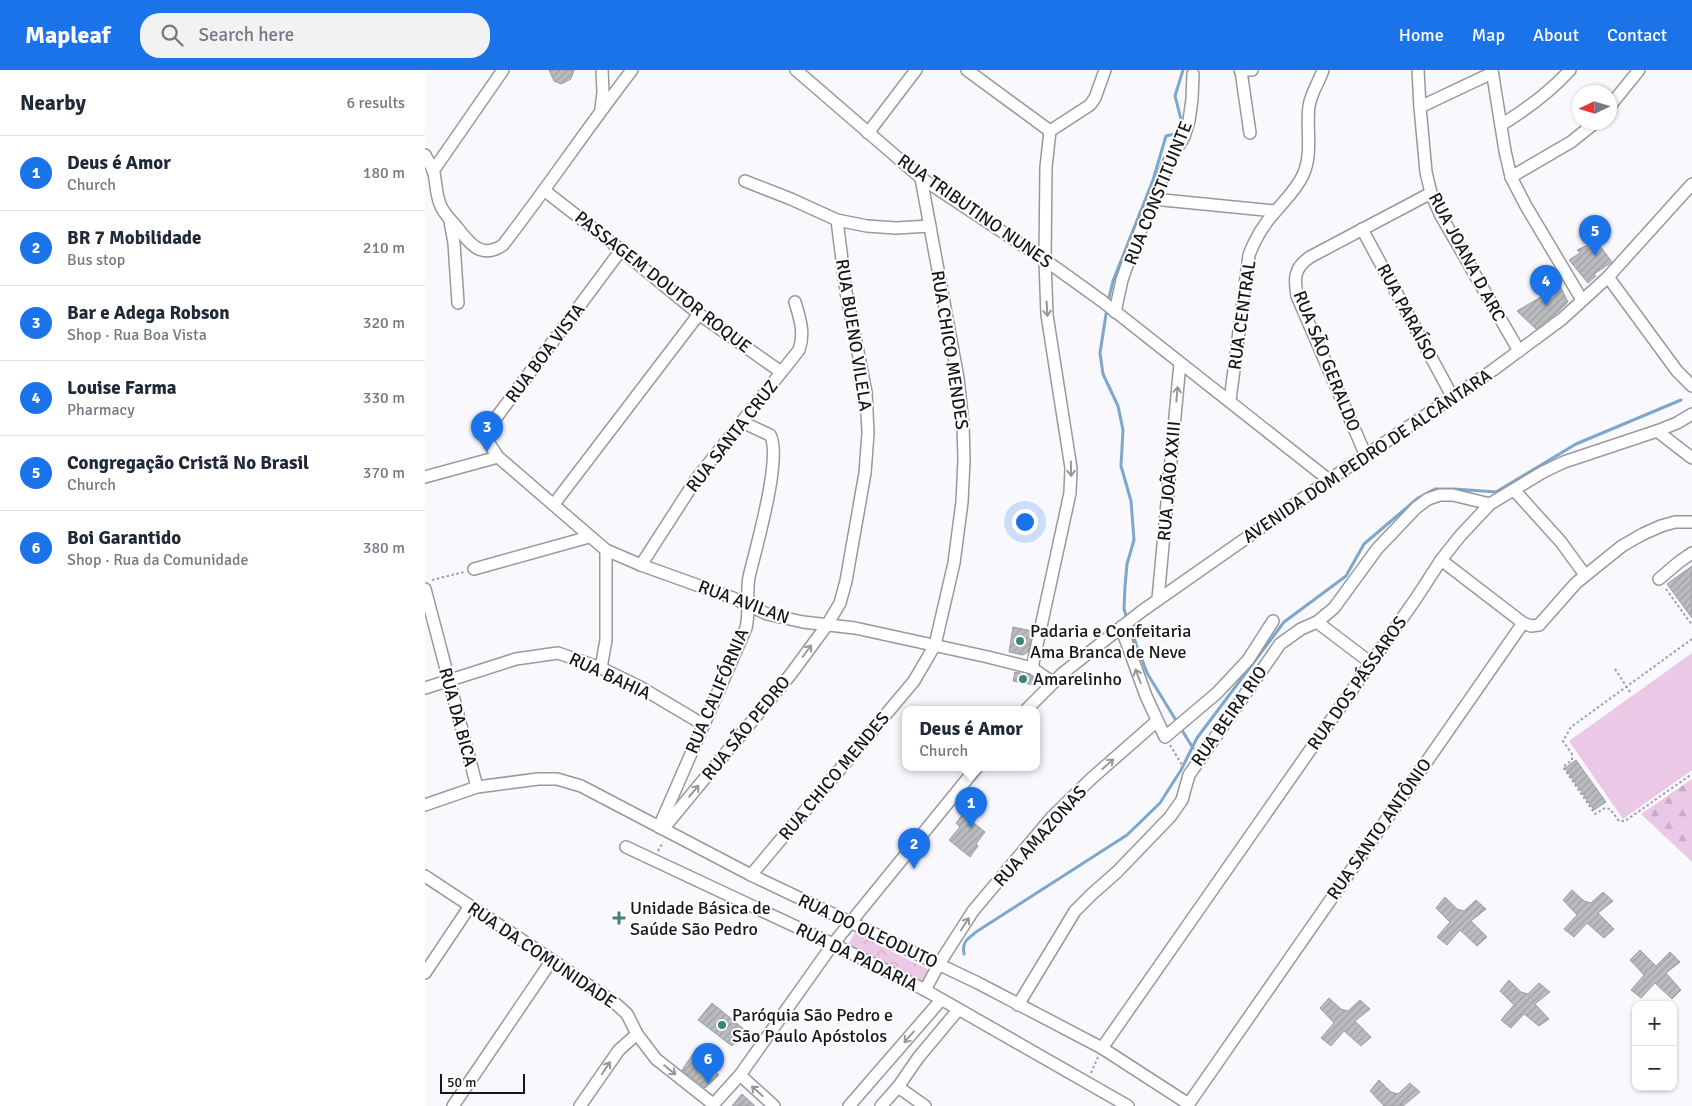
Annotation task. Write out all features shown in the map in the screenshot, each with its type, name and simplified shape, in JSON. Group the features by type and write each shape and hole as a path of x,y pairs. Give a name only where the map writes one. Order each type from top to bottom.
{"street":[{"path":"433,171 503,70"},
{"path":"601,111 603,92 602,70"},
{"path":"425,155 433,171 439,204 450,220 469,242 478,249 487,252 496,250 503,245 545,191 632,70"},
{"name":"RUA TRIBUTINO NUNES","path":"796,70 921,178 1045,260 1102,301 1179,363 1230,400 1329,480"},
{"path":"868,133 916,70"},
{"path":"967,70 1049,131"},
{"path":"1049,131 1090,105 1095,98 1105,70"},
{"path":"1244,70 1250,133"},
{"name":"RUA CENTRAL","path":"1230,400 1249,255 1255,239 1275,211 1293,191 1303,174 1310,136 1309,107 1323,70"},
{"name":"RUA JOANA D ARC","path":"1418,70 1423,152 1431,193 1440,214 1519,352"},
{"path":"1501,125 1534,104 1570,70"},
{"path":"1617,97 1639,70"},
{"path":"1420,107 1492,71 1511,177 1526,206 1582,300"},
{"name":"RUA CONSTITUINTE","path":"1113,310 1131,254 1153,199 1169,161 1183,138 1193,99 1193,74"},
{"path":"1511,177 1571,142 1586,130"},
{"path":"1032,668 1070,493 1071,468 1047,315 1045,260 1046,167 1049,131"},
{"name":"RUA CHICO MENDES","path":"751,875 914,681 935,645 953,563 962,502 964,460 958,378 921,178"},
{"path":"745,182 791,198 837,220 867,226 896,228 930,226"},
{"name":"AVENIDA DOM PEDRO DE ALCÂNTARA","path":"1030,706 1052,682 1158,599 1329,480 1519,352 1562,319 1608,277 1692,184"},
{"name":"PASSAGEM DOUTOR ROQUE","path":"545,191 699,314 781,372"},
{"name":"RUA SÃO GERALDO","path":"1366,456 1297,296 1296,273 1301,263 1362,228 1431,193"},
{"path":"1153,199 1275,211"},
{"path":"450,220 454,243 458,303"},
{"name":"RUA BUENO VILELA","path":"827,625 840,603 846,581 865,474 868,433 866,392 846,292 837,220"},
{"name":"RUA PARAÍSO","path":"1362,228 1452,396"},
{"name":"RUA BOA VISTA","path":"498,457 485,437 487,430 621,250"},
{"path":"1608,277 1677,371 1692,386"},
{"name":"RUA SANTA CRUZ","path":"641,565 697,478 799,350 801,322 795,302"},
{"path":"554,504 699,314"},
{"name":"RUA JOÃO XXIII","path":"1158,599 1179,363"},
{"name":"RUA DOS PÁSSAROS","path":"1102,1048 1441,560 1460,536 1490,504 1543,472 1564,462 1657,431 1677,423 1692,414"},
{"name":"RUA CALIFÓRNIA","path":"663,829 704,725 746,628 748,618 749,577 773,470 773,444 770,435 742,422"},
{"path":"1657,431 1692,458"},
{"path":"425,477 498,457"},
{"name":"RUA AVILAN","path":"498,457 606,550 641,565 748,604 767,614 803,622 855,628 1032,668 1052,682"},
{"path":"1514,490 1561,542 1585,575"},
{"name":"RUA BEIRA RIO","path":"1018,1005 1075,911 1117,872 1170,817 1182,800 1189,775 1280,644 1301,629 1317,622 1334,608 1377,549 1416,508 1428,499 1440,495 1453,495 1490,504"},
{"path":"1441,560 1523,623 1531,626 1539,625 1564,594 1623,546 1643,534 1666,524 1692,522"},
{"path":"474,570 589,537"},
{"path":"601,668 606,640 606,550"},
{"path":"1659,579 1692,553"},
{"name":"RUA DA BICA","path":"425,589 477,787"},
{"path":"1123,625 1157,721 1168,737 1217,693 1248,660 1273,621"},
{"path":"1317,622 1371,663"},
{"name":"RUA SANTO ANTÔNIO","path":"1185,1103 1190,1102 1523,623"},
{"name":"RUA SÃO PEDRO","path":"663,829 761,712 827,625"},
{"name":"RUA BAHIA","path":"425,688 516,659 558,653 601,668 704,725"},
{"name":"RUA AMAZONAS","path":"925,990 939,964 973,911 1052,818 1092,778 1157,721"},
{"path":"713,1105 740,1075 833,944 974,771"},
{"name":"RUA DO OLEODUTO","path":"425,805 477,787 538,779 557,779 581,786 751,875 978,983 1102,1048 1185,1103"},
{"name":"RUA DA PADARIA","path":"626,846 833,944 925,990"},
{"name":"RUA DA COMUNIDADE","path":"425,876 616,1004 627,1014 637,1034 657,1059 713,1105"},
{"path":"425,973 470,906"},
{"path":"453,1106 552,960"},
{"name":"RUA DO OLEODUTO","path":"925,990 958,1010"},
{"path":"849,1106 941,1000"},
{"path":"881,1106 958,1010 1128,1106"},
{"path":"580,1106 619,1050 637,1034"},
{"path":"740,1075 774,1106"},
{"path":"898,1087 925,1106"}],"path":[{"path":"425,582 474,570"},
{"path":"1659,579 1692,625"},
{"path":"1692,639 1571,727 1563,741 1572,754 1572,760 1563,767 1595,814 1605,808 1610,809 1619,820 1625,821 1692,774"},
{"path":"1615,669 1630,692"},
{"path":"1168,737 1184,769"},
{"path":"653,859 663,829"},
{"path":"1087,1082 1102,1048"}],"green space":[{"path":"1692,653 1692,770 1623,819 1569,741"},
{"path":"1692,779 1692,862 1641,814"},
{"path":"855,933 929,970 921,985 846,947"}],"building":[{"path":"549,70 574,70 571,79 561,84 554,81"},
{"path":"1594,238 1612,262 1594,274 1596,276 1588,283 1569,260 1580,253 1577,250 1588,245"},
{"path":"1558,282 1568,302 1536,329 1517,311 1546,294"},
{"path":"1692,566 1692,618 1667,584"},
{"name":"Padaria e Confeitaria Ama Branca de Neve","path":"1013,627 1032,631 1028,652 1023,655 1009,652"},
{"name":"Amarelinho","path":"1015,672 1029,675 1033,678 1034,685 1013,681"},
{"path":"1576,760 1606,802 1594,810 1565,768"},
{"path":"963,814 985,832 976,844 978,846 970,857 949,840 960,827 956,823"},
{"path":"1572,890 1584,901 1591,903 1603,892 1613,901 1598,913 1614,929 1604,938 1587,923 1574,937 1564,929 1577,915 1563,900"},
{"path":"1445,897 1457,909 1464,911 1476,900 1486,909 1471,921 1487,937 1477,946 1460,930 1447,945 1437,937 1450,922 1436,908"},
{"path":"1640,950 1656,966 1670,952 1680,962 1666,973 1681,990 1672,999 1655,983 1641,998 1631,990 1644,975 1630,960"},
{"path":"1509,980 1521,992 1528,994 1539,983 1550,992 1535,1004 1549,1019 1539,1026 1524,1014 1511,1028 1501,1020 1514,1005 1500,991"},
{"path":"1329,998 1341,1009 1348,1011 1360,1000 1370,1009 1355,1021 1371,1037 1361,1046 1344,1031 1331,1046 1321,1038 1334,1023 1320,1008"},
{"name":"Paróquia São Pedro e São Paulo Apóstolos","path":"712,1003 745,1030 732,1046 698,1020"},
{"path":"693,1054 719,1075 705,1088 682,1070"},
{"path":"1379,1080 1391,1092 1398,1094 1410,1083 1420,1092 1403,1106 1384,1106 1370,1091"},
{"path":"742,1094 755,1106 732,1106"}],"waterway":[{"path":"1183,70 1175,96 1183,127"},
{"path":"1108,302 1113,281 1153,180 1166,136 1183,132"},
{"path":"1107,308 1100,353 1103,374 1118,406 1123,430 1121,466 1131,501 1134,540 1127,564 1125,586 1124,609 1127,619"},
{"path":"964,954 965,943 976,932 1127,835 1160,803 1181,770 1197,738 1284,622 1346,576 1364,544 1418,498 1435,489 1496,492 1576,444 1681,400"},
{"path":"1129,625 1147,673 1177,722"},
{"path":"1180,727 1193,748"}],"place":[{"name":"Congregação Cristã No Brasil","path":"1595,256"},
{"name":"Louise Farma","path":"1546,306"},
{"name":"Bar e Adega Robson","path":"487,452"},
{"name":"Padaria e Confeitaria Ama Branca de Neve","path":"1020,641"},
{"name":"Amarelinho","path":"1023,679"},
{"name":"Deus é Amor","path":"971,828"},
{"name":"BR 7 Mobilidade","path":"914,869"},
{"name":"Unidade Básica de Saúde São Pedro","path":"619,918"},
{"name":"Paróquia São Pedro e São Paulo Apóstolos","path":"722,1025"},
{"name":"Boi Garantido","path":"708,1084"}]}
